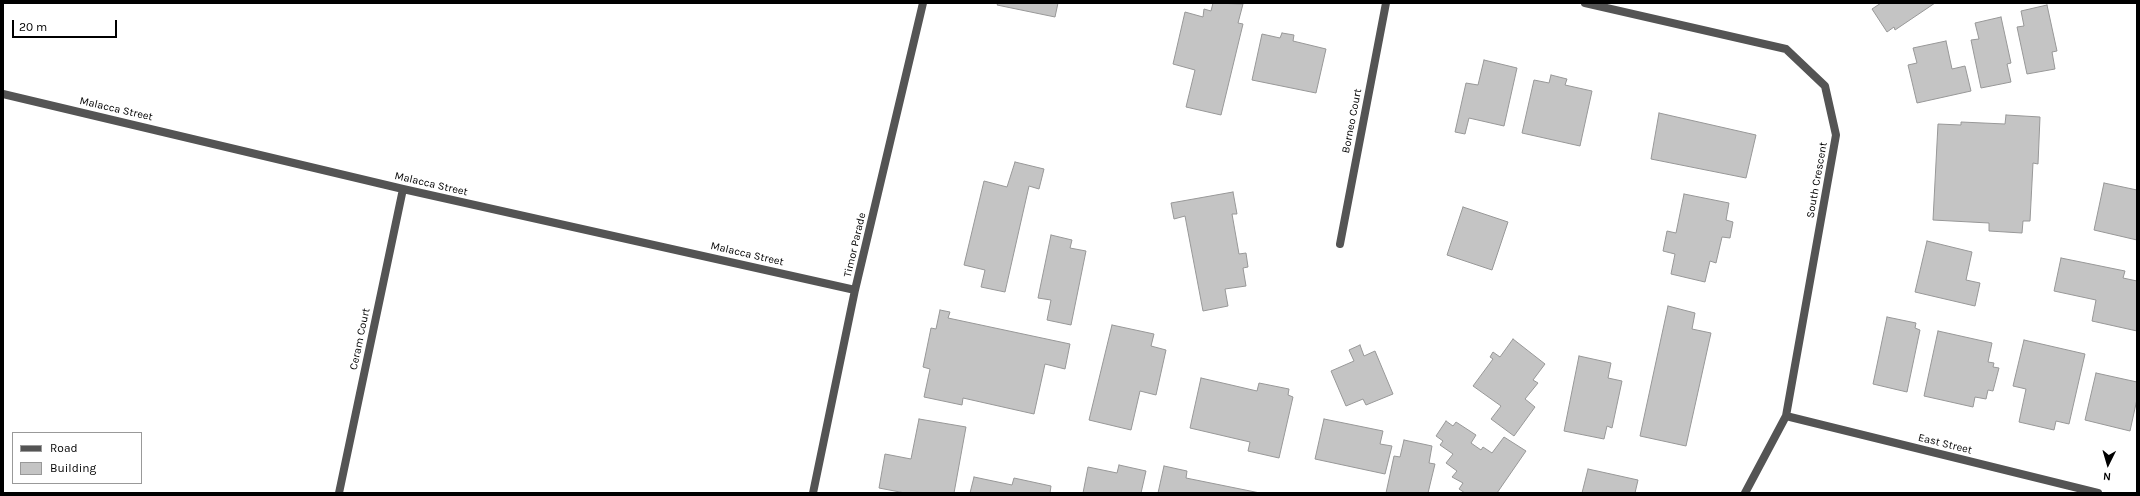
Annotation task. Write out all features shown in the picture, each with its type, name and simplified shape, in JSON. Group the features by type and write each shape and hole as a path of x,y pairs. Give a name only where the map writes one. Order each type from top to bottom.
{"street":[{"name":"Timor Parade","path":"813,493 855,290 923,3"},
{"name":"Borneo Court","path":"1340,244 1386,3"},
{"name":"South Crescent","path":"1586,3 1786,49 1825,86 1836,135 1786,416 1745,493"},
{"name":"Malacca Street","path":"3,94 403,189 855,290"},
{"name":"Ceram Court","path":"339,493 403,189"},
{"name":"East Street","path":"1786,416 2098,493"}],"building":[{"path":"998,3 1058,3 1055,17 997,5"},
{"path":"1213,3 1243,4 1238,23 1243,24 1221,115 1186,107 1195,70 1173,64 1185,12 1203,17 1204,9 1211,11"},
{"path":"1881,3 1935,3 1895,30 1894,27 1887,32 1872,9"},
{"path":"2047,5 2057,51 2052,52 2055,69 2027,74 2017,27 2024,26 2021,11"},
{"path":"2001,17 2011,63 2007,64 2011,82 1981,88 1971,40 1979,39 1975,23"},
{"path":"1282,33 1294,35 1293,41 1326,49 1316,93 1252,80 1262,34 1280,38"},
{"path":"1946,41 1952,69 1965,66 1971,91 1917,103 1908,65 1917,63 1913,48"},
{"path":"1484,60 1517,68 1504,126 1469,118 1465,134 1455,132 1466,83 1478,85"},
{"path":"1551,75 1567,79 1565,85 1592,91 1580,146 1522,133 1534,80 1549,83"},
{"path":"1659,113 1756,135 1746,178 1651,159"},
{"path":"2006,115 2040,117 2038,164 2033,163 2030,221 2023,221 2022,233 1989,231 1989,223 1933,220 1938,124 1961,125 1961,122 2005,124"},
{"path":"1015,162 1044,169 1039,189 1029,186 1005,292 981,287 985,270 964,265 984,181 1007,187"},
{"path":"2104,183 2137,190 2137,240 2094,230"},
{"path":"1233,192 1237,214 1232,214 1239,254 1246,253 1248,267 1243,268 1246,286 1225,289 1228,306 1203,311 1185,216 1174,219 1171,203"},
{"path":"1684,194 1729,203 1726,220 1733,222 1730,238 1722,237 1716,263 1710,261 1705,282 1671,274 1675,254 1663,251 1667,231 1676,233"},
{"path":"1463,207 1508,222 1492,270 1447,255"},
{"path":"1051,235 1072,240 1070,248 1086,251 1071,325 1047,320 1051,300 1038,298"},
{"path":"1927,241 1972,252 1966,280 1980,283 1975,306 1915,292"},
{"path":"2061,258 2125,271 2123,278 2137,281 2137,331 2092,321 2096,300 2054,291"},
{"path":"1668,306 1695,313 1692,329 1711,333 1686,446 1640,436"},
{"path":"940,310 950,312 948,318 1070,344 1065,369 1045,364 1034,414 963,398 962,405 924,397 930,369 923,367 931,328 936,329"},
{"path":"1887,317 1916,323 1915,328 1920,330 1907,392 1873,384"},
{"path":"1112,325 1154,334 1151,346 1166,350 1156,395 1140,391 1131,430 1089,420"},
{"path":"1938,331 1992,343 1988,362 1994,363 1993,367 1999,368 1993,391 1988,390 1986,399 1975,397 1973,407 1924,396"},
{"path":"1513,339 1545,364 1533,380 1538,383 1525,399 1535,407 1514,436 1491,419 1501,406 1473,386 1493,359 1490,357 1493,352 1500,357"},
{"path":"2024,340 2085,354 2069,424 2056,421 2054,430 2019,422 2026,389 2013,386"},
{"path":"1360,345 1364,356 1375,351 1393,394 1366,405 1363,399 1346,406 1331,371 1354,361 1349,350"},
{"path":"1579,356 1611,363 1608,378 1622,381 1612,428 1607,426 1604,439 1564,431"},
{"path":"2096,373 2137,382 2137,399 2130,431 2085,420"},
{"path":"1201,378 1257,391 1259,383 1289,389 1288,395 1293,397 1279,458 1248,451 1250,442 1190,428"},
{"path":"919,419 966,427 954,493 905,493 879,488 885,454 911,459"},
{"path":"1324,419 1383,431 1380,444 1392,446 1385,474 1315,459"},
{"path":"1446,421 1453,426 1456,422 1476,435 1471,443 1481,450 1483,447 1492,453 1504,437 1526,451 1497,493 1465,493 1459,489 1463,483 1452,477 1457,471 1446,463 1453,454 1440,445 1443,441 1436,436"},
{"path":"1404,440 1432,446 1429,463 1435,464 1428,493 1386,493 1394,456 1400,457"},
{"path":"1119,465 1146,471 1141,493 1083,493 1088,467 1117,473"},
{"path":"1164,466 1187,471 1186,478 1260,493 1158,493"},
{"path":"1588,469 1638,480 1635,493 1582,493"},
{"path":"974,477 1012,485 1014,478 1051,486 1050,493 970,493"}]}
